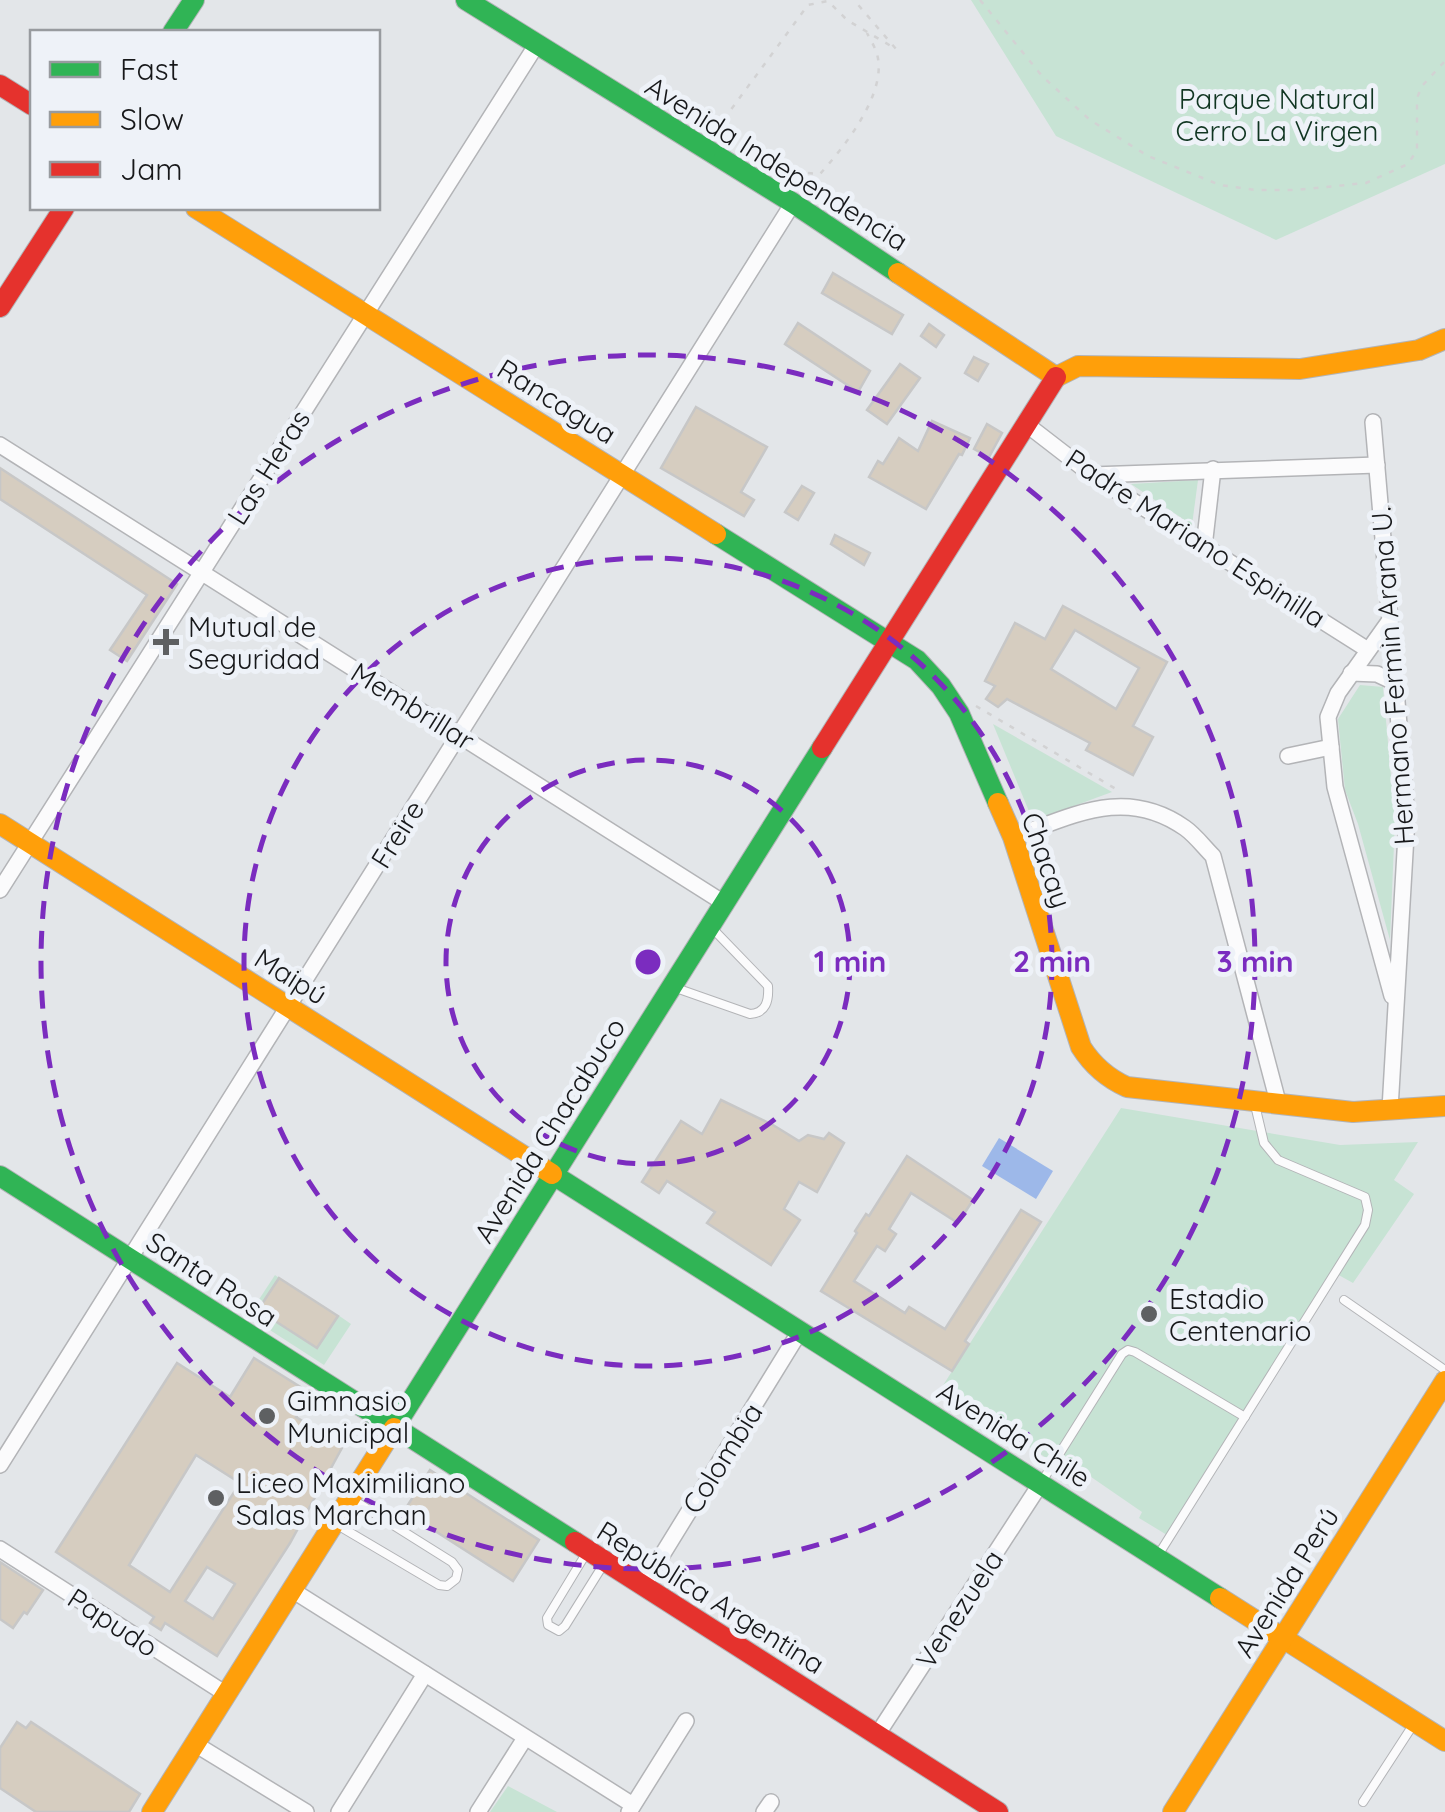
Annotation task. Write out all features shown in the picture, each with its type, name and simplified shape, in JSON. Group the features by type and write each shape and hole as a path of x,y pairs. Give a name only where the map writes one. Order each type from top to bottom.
{"main road":[{"path":"175,30 194,0"},
{"name":"Avenida Independencia","path":"466,0 494,7 536,44 793,203 1056,377"},
{"path":"0,84 30,104"},
{"path":"0,308 63,210"},
{"name":"Rancagua","path":"199,210 889,642"},
{"path":"1056,377 1078,366 1300,369 1419,350 1445,339"},
{"name":"Avenida Chacabuco","path":"152,1812 1056,377"},
{"name":"Chacay","path":"889,642 917,660 951,700 966,728 1013,837 1077,1037 1093,1064 1109,1078 1127,1087 1354,1112 1445,1106"},
{"name":"Maipú","path":"0,824 554,1175"},
{"name":"Avenida Chile","path":"554,1175 1445,1741"},
{"name":"Santa Rosa","path":"0,1176 394,1428"},
{"name":"Avenida Perú","path":"1173,1812 1445,1381"},
{"name":"República Argentina","path":"394,1428 998,1812"},
{"path":"937,1773 976,1812"}],"street":[{"name":"Las Heras","path":"0,890 536,44"},
{"name":"Freire","path":"0,1465 793,203"},
{"name":"Hermano Fermin Arana U.","path":"1373,422 1407,818 1390,1109"},
{"name":"Padre Mariano Espinilla","path":"1026,424 1092,475 1368,650"},
{"name":"Membrillar","path":"0,444 724,904"},
{"path":"1092,475 1377,465"},
{"path":"1204,547 1213,469"},
{"path":"1390,620 1338,693 1328,717 1335,788 1396,1009"},
{"path":"1351,673 1377,674 1396,683"},
{"path":"1288,756 1331,747"},
{"path":"1013,837 1101,806 1147,808 1186,828 1213,856 1278,1102"},
{"name":"Colombia","path":"643,1586 800,1331"},
{"name":"Venezuela","path":"878,1735 1041,1483"},
{"name":"Papudo","path":"0,1549 226,1694"},
{"path":"292,1590 631,1808 686,1720"},
{"path":"340,1812 425,1674"},
{"path":"478,1812 525,1738"},
{"path":"195,1744 306,1812"}],"lane":[{"path":"672,987 750,1014 766,1007 768,986 710,926"},
{"path":"1157,1557 1365,1226 1368,1210 1364,1197 1278,1160 1264,1143 1253,1099"},
{"path":"1344,1300 1445,1370"},
{"path":"1041,1483 1128,1350 1245,1417"},
{"path":"334,1523 439,1585 448,1586 456,1579 458,1570 452,1562 350,1498"},
{"path":"596,1556 565,1626 559,1631 548,1626 547,1618 596,1556"},
{"path":"1363,1802 1416,1722"}],"path":[{"path":"703,148 808,4 828,0 847,20 896,49 854,0"},
{"path":"980,0 1042,76 1090,120 1148,156 1220,185 1256,190 1366,183 1408,164 1417,150 1417,98 1422,86 1445,61"},
{"path":"808,173 820,174 848,142 878,81 878,55 866,32"},
{"path":"951,700 973,704 1115,789"}],"green space":[{"name":"Parque Natural Cerro La Virgen","path":"971,0 1445,0 1445,164 1276,240 1056,136"},
{"path":"1198,480 1192,525 1131,484"},
{"path":"1360,685 1383,687 1395,820 1390,940 1345,790 1338,719"},
{"path":"993,724 1112,792 1033,821"},
{"name":"Estadio Centenario","path":"1121,1108 1340,1145 1418,1142 1394,1180 1414,1194 1353,1283 1335,1273 1167,1535 1139,1518 1142,1512 1065,1459 1059,1466 940,1390"},
{"path":"275,1275 279,1278 259,1310 316,1348 338,1315 351,1324 324,1365 248,1316"},
{"path":"508,1786 557,1812 490,1812"}],"water":[{"path":"999,1138 1053,1171 1036,1199 982,1166"}],"building":[{"path":"833,273 903,315 892,334 822,293"},
{"path":"798,323 870,371 858,392 785,344"},
{"path":"929,324 944,335 936,347 921,336"},
{"path":"974,357 988,364 978,381 965,373"},
{"path":"900,364 920,378 887,424 867,410"},
{"path":"696,407 767,447 741,492 754,500 744,516 661,468"},
{"path":"932,421 970,438 926,509 869,477 878,461 883,464 899,438 918,451"},
{"path":"987,424 1002,433 989,457 974,449"},
{"path":"0,468 177,584 127,661 110,650 147,595 0,499"},
{"path":"802,486 814,493 798,520 785,512"},
{"path":"835,535 870,553 864,565 831,544"},
{"path":"1063,606 1167,662 1133,726 1153,737 1133,775 1086,750 1090,743 1007,699 998,707 986,699 995,686 985,681 1015,623 1045,639","holes":["1075,630 1139,668 1116,709 1051,669"]},
{"path":"721,1100 799,1141 808,1135 824,1139 829,1133 844,1143 817,1192 799,1182 784,1209 800,1220 771,1265 707,1223 715,1212 667,1181 659,1193 642,1182 681,1121 702,1134"},
{"path":"907,1156 973,1200 958,1223 911,1193 889,1229 896,1234 885,1251 877,1246 854,1281 905,1313 909,1307 945,1329 1021,1210 1041,1222 965,1341 969,1344 952,1371 821,1291 855,1231"},
{"path":"279,1278 338,1316 317,1348 258,1310"},
{"name":"Liceo Maximiliano Salas Marchan","path":"254,1358 310,1393 296,1417 343,1446 290,1543 217,1656 165,1623 161,1630 150,1623 154,1617 56,1552 177,1363 230,1397","holes":["196,1455 240,1483 170,1592 129,1565","207,1567 235,1584 213,1619 185,1601"]},
{"path":"430,1470 539,1540 513,1581 404,1511"},
{"path":"0,1562 43,1590 13,1628 0,1619"},
{"path":"17,1722 26,1728 31,1722 140,1794 129,1812 36,1812 0,1788 0,1748"}],"traffic: fast":[{"path":"174,30 194,0"},
{"path":"466,0 793,203 898,273"},
{"path":"716,534 917,660 959,713 998,803"},
{"path":"394,1428 822,748"},
{"path":"552,1174 1220,1598"},
{"path":"0,1176 575,1542"}],"traffic: slow":[{"path":"199,210 716,534"},
{"path":"898,273 1056,377"},
{"path":"1056,377 1078,366 1300,369 1419,350 1445,339"},
{"path":"998,803 1013,837 1081,1047 1107,1075 1127,1087 1353,1112 1445,1106"},
{"path":"0,824 552,1174"},
{"path":"1173,1812 1445,1381"},
{"path":"152,1812 394,1428"},
{"path":"1220,1598 1445,1741"}],"traffic: jam":[{"path":"0,85 30,104"},
{"path":"0,307 63,210"},
{"path":"822,748 1056,377"},
{"path":"575,1542 998,1812"}],"place":[{"name":"Mutual de Seguridad","path":"166,642"},
{"name":"Estadio Centenario","path":"1149,1314"},
{"name":"Gimnasio Municipal","path":"267,1416"},
{"name":"Liceo Maximiliano Salas Marchan","path":"216,1498"}]}
